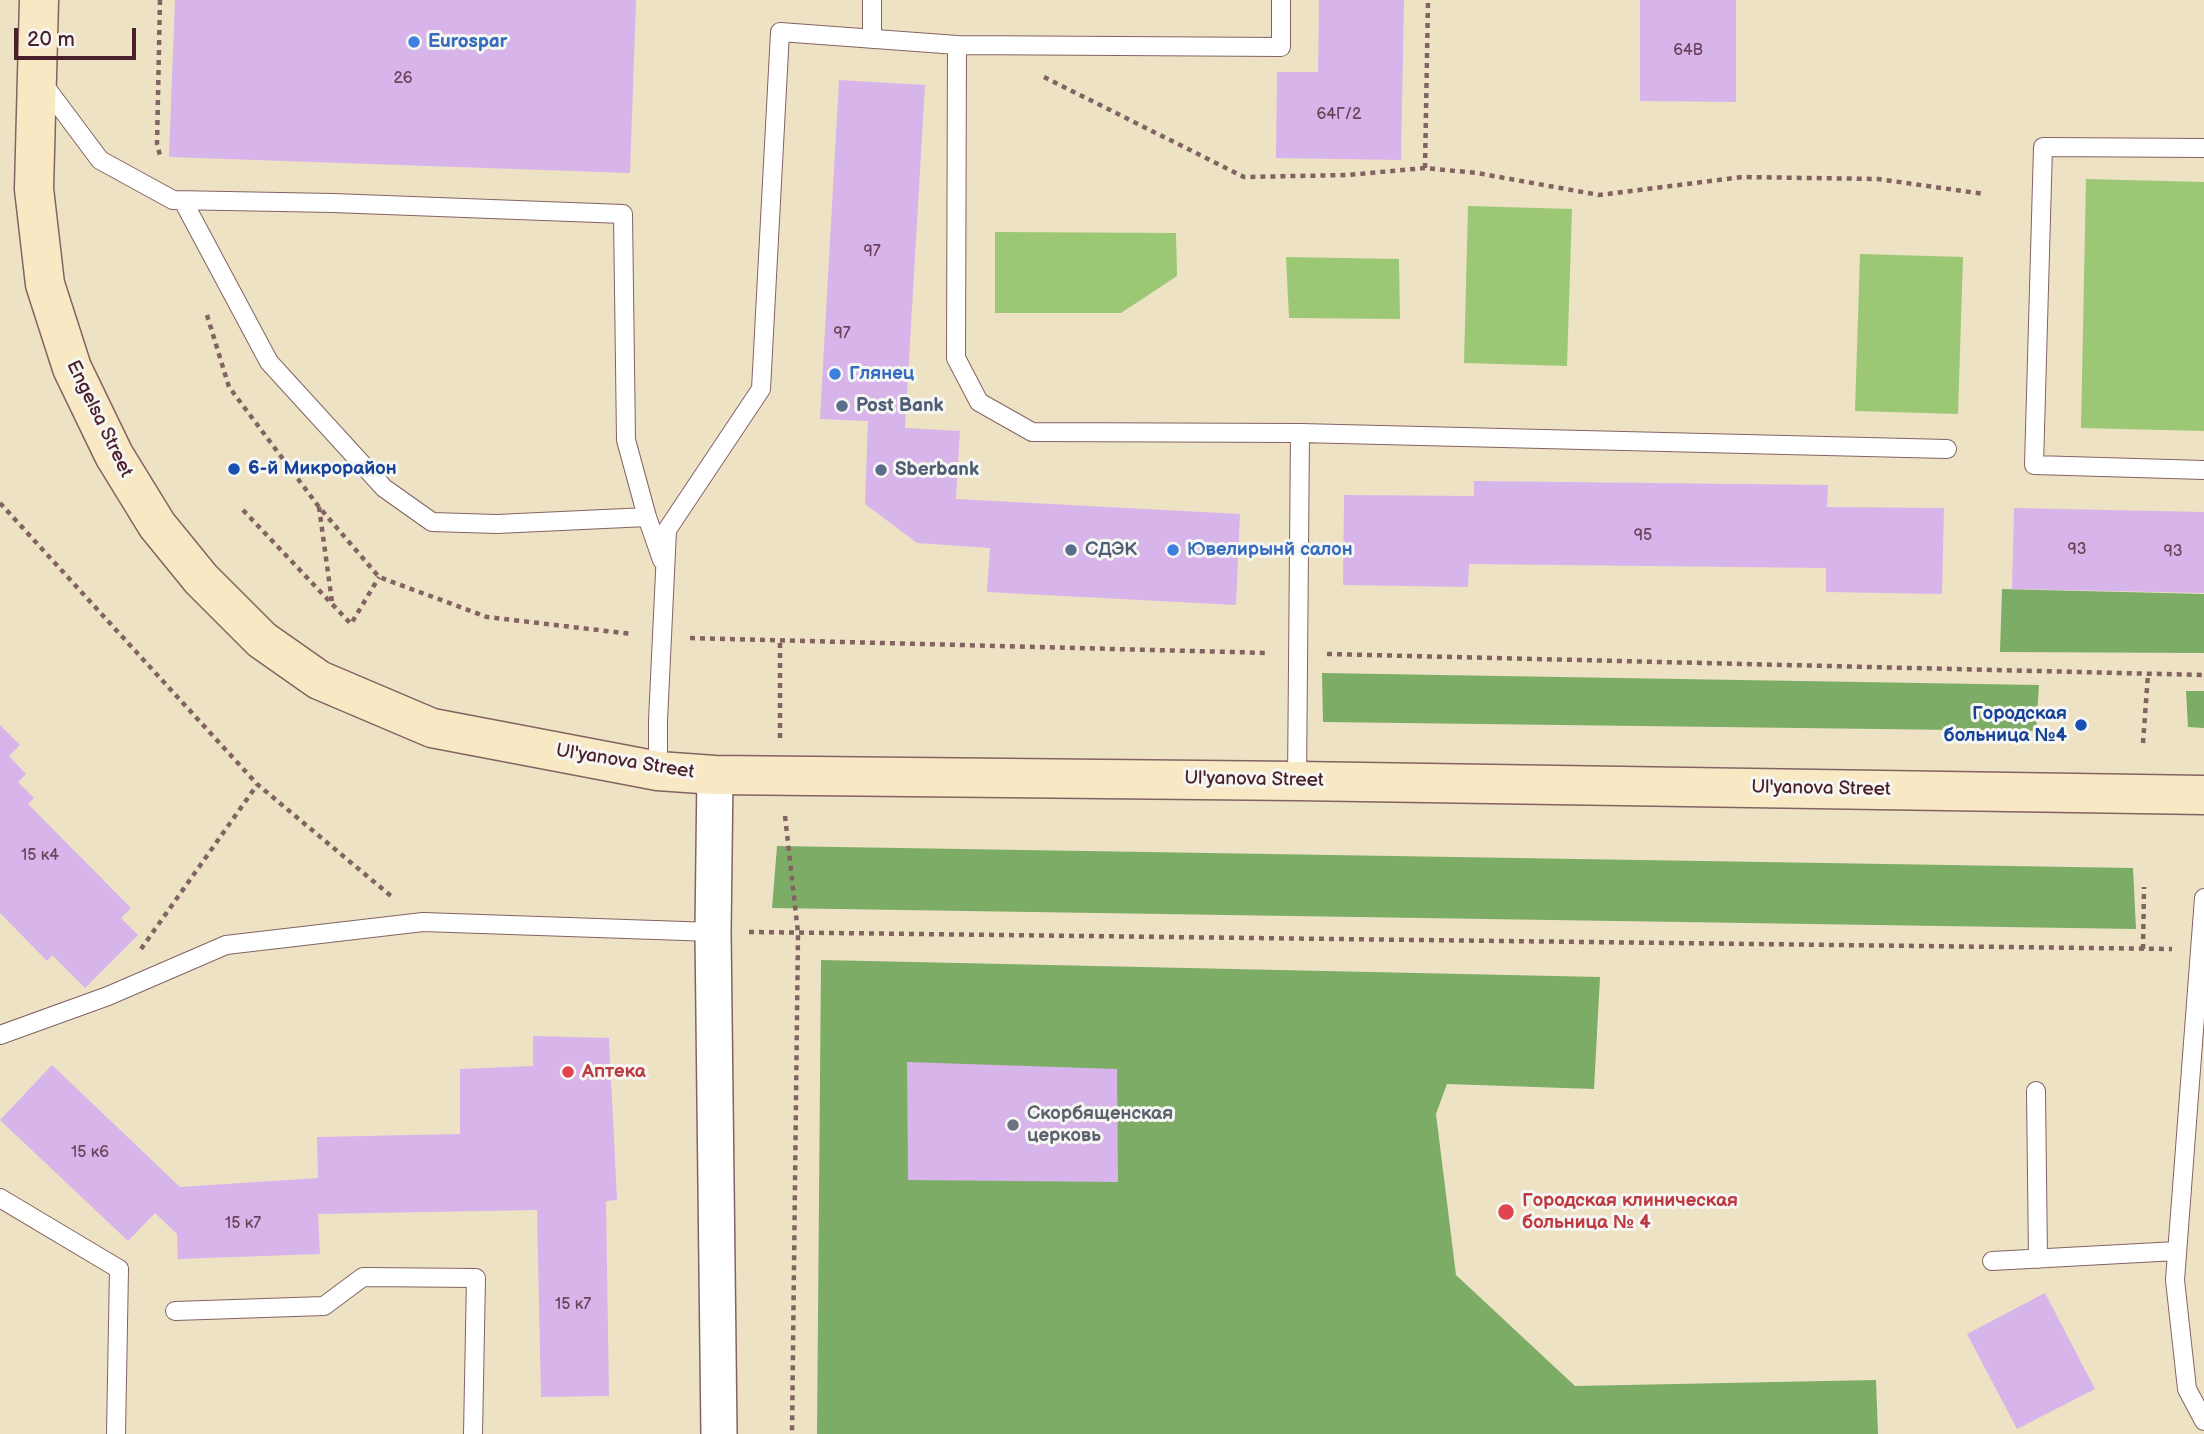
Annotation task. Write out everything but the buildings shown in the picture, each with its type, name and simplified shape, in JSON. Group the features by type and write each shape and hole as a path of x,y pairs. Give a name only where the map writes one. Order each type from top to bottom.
{"main road":[{"name":"Engelsa Street","path":"39,0 34,189 45,284 72,368 114,455 157,525 174,547 201,579 262,640 319,680"},
{"name":"Ul'yanova Street","path":"319,680 432,728 658,771 715,775 2204,795"}],"street":[{"path":"715,775 713,932 719,1434"}],"lane":[{"path":"872,0 872,39"},
{"path":"658,771 667,530 761,389 780,32 957,44 1280,47 1281,0"},
{"path":"957,44 956,358 979,402 1032,432 1300,433 1947,449"},
{"path":"38,77 100,160 178,200 347,203 623,214 626,440 647,517 666,570"},
{"path":"2204,148 2043,147 2035,465 2204,470"},
{"path":"178,200 269,362 384,488 432,522 497,524 647,517"},
{"path":"1297,781 1300,433"},
{"path":"2204,898 2175,1280 2187,1390 2204,1420"},
{"path":"0,1035 108,996 226,945 423,922 713,932"},
{"path":"2036,1091 2038,1259"},
{"path":"0,1198 119,1269 117,1434"},
{"path":"1992,1261 2178,1251"},
{"path":"175,1311 324,1306 363,1277 476,1278 473,1434"}],"path":[{"path":"160,0 157,144 178,200"},
{"path":"1425,168 1428,0"},
{"path":"1041,75 1244,177 1348,175 1425,168 1477,173 1599,195 1742,177 1878,179 1984,194"},
{"path":"205,307 229,387 319,507 379,577 487,617 662,637 780,642 2204,675"},
{"path":"0,503 257,784 423,922"},
{"path":"319,507 332,603"},
{"path":"243,510 351,624 379,577"},
{"path":"780,642 780,775 798,933 792,1434"},
{"path":"2143,743 2148,674"},
{"path":"108,996 257,784"},
{"path":"2143,949 2144,887"},
{"path":"713,932 2201,950"}],"green space":[{"path":"2086,179 2204,182 2204,431 2081,428"},
{"path":"1468,206 1572,209 1567,366 1464,363"},
{"path":"995,232 1176,233 1177,276 1121,313 995,313"},
{"path":"1860,254 1963,257 1958,414 1855,411"},
{"path":"1286,257 1399,259 1400,319 1289,318"},
{"path":"2002,589 2204,594 2204,653 2000,652"},
{"path":"1322,673 2039,685 2036,731 1323,722"},
{"path":"2186,691 2204,691 2204,728 2188,727"},
{"path":"777,846 2133,868 2136,929 772,908"},
{"path":"821,960 1600,977 1594,1089 1447,1084 1436,1114 1456,1275 1575,1386 1876,1380 1878,1434 817,1434"}],"place":[{"name":"Eurospar","path":"414,42"},
{"name":"Глянец","path":"835,374"},
{"name":"Post Bank","path":"842,406"},
{"name":"6-й Микрорайон","path":"234,469"},
{"name":"Sberbank","path":"881,470"},
{"name":"СДЭК","path":"1071,550"},
{"name":"Ювелирынй салон","path":"1173,550"},
{"name":"Городская больница №4","path":"2081,725"},
{"name":"Аптека","path":"568,1072"},
{"name":"Скорбященская церковь","path":"1013,1125"},
{"name":"Городская клиническая больница № 4","path":"1506,1212"}]}
